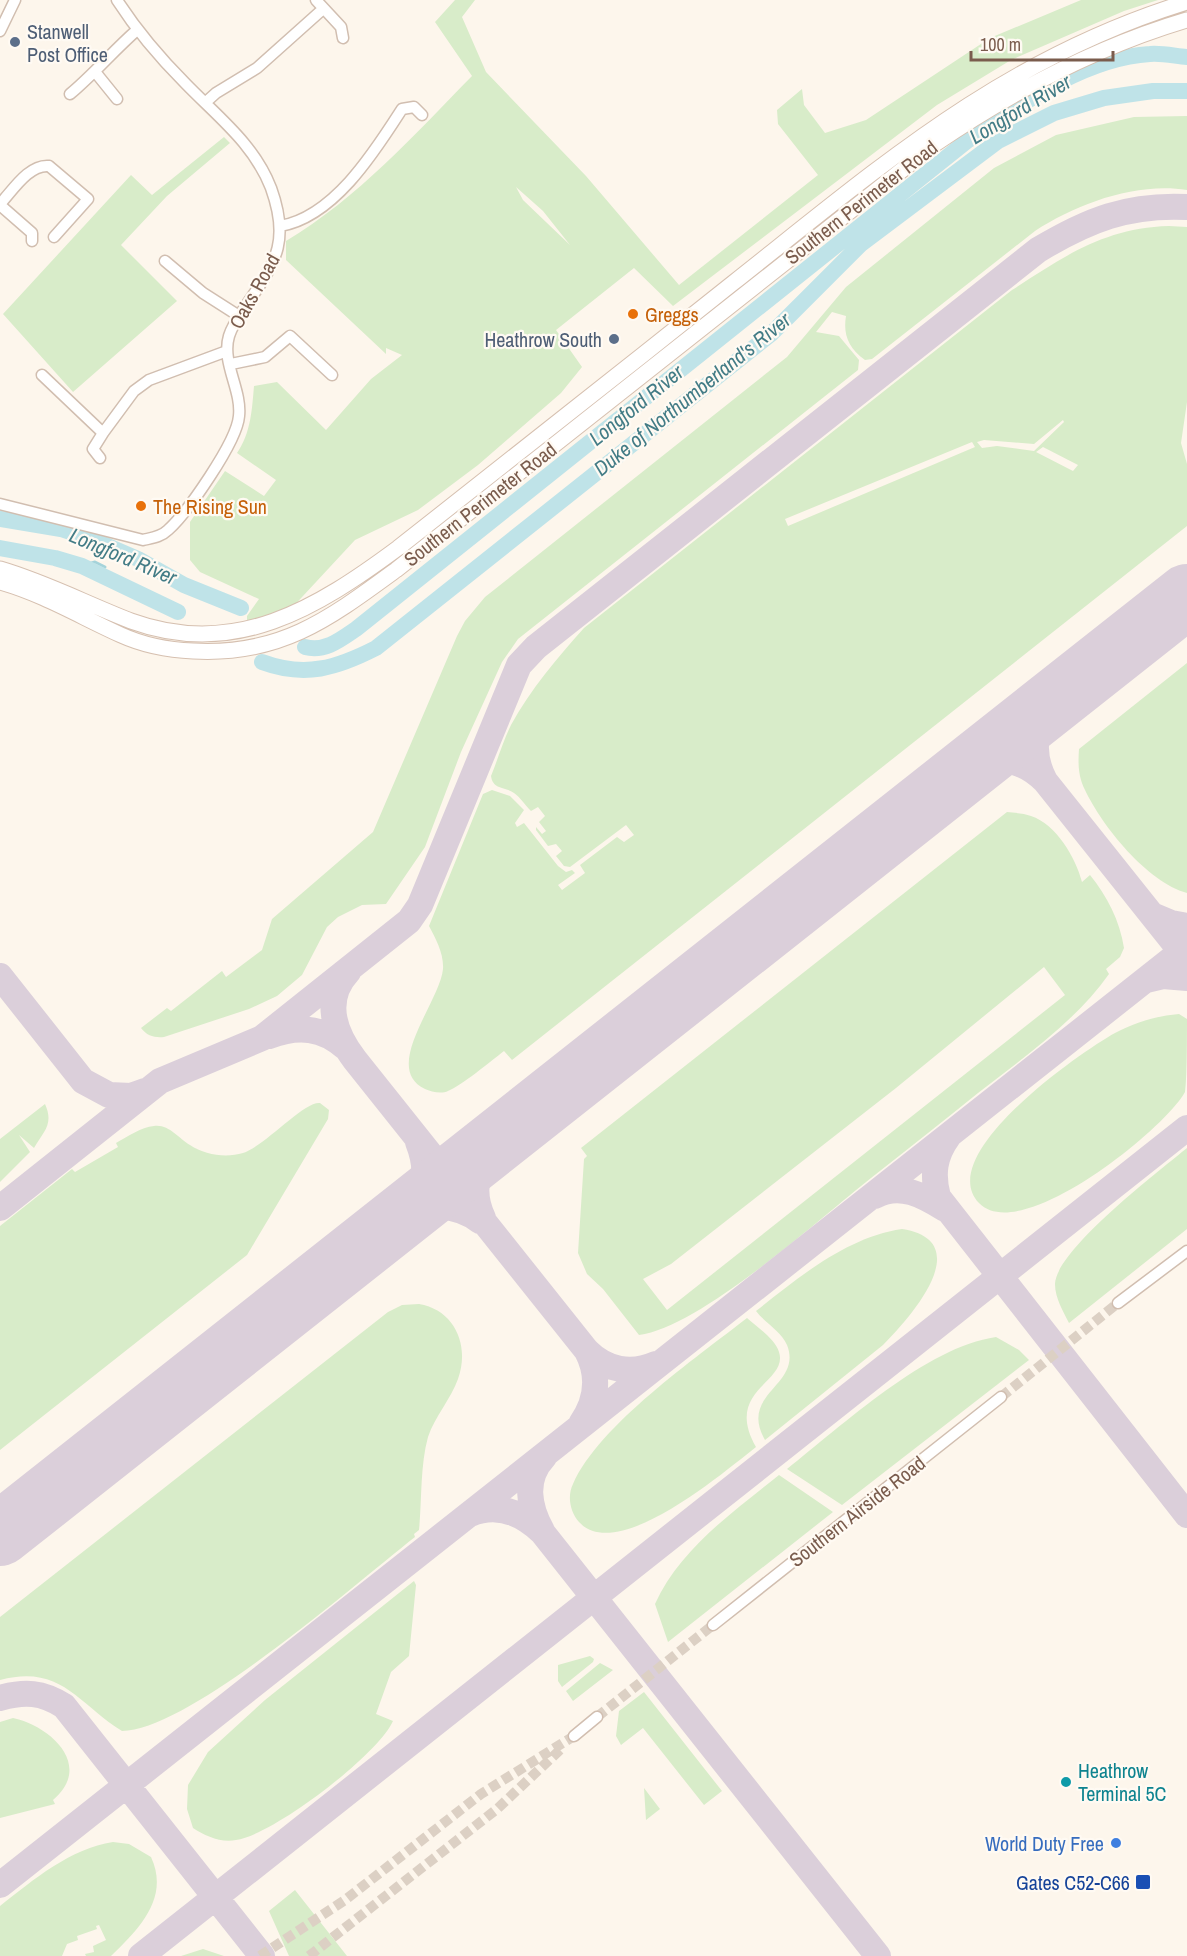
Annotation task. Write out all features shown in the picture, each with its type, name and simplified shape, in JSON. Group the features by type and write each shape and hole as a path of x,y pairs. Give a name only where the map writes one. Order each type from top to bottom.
{"street":[{"path":"0,31 15,0"},
{"name":"Oaks Road","path":"0,504 143,540 155,538 169,530 188,506 231,443 239,419 240,406 227,351 230,334 239,316 273,266 281,238 272,190 260,165 237,134 137,30 117,0"},
{"path":"316,0 340,27 343,38"},
{"name":"Southern Perimeter Road","path":"0,569 49,585 88,604 134,621 171,632 212,635 253,629 288,616 355,580 398,548 836,200 941,121 1007,80 1075,44 1187,2"},
{"path":"206,102 216,93 257,68 323,9"},
{"name":"Southern Perimeter Road","path":"0,582 30,591 124,637 172,650 238,652 269,645 301,632 324,621 396,570 935,144 998,103 1056,72 1098,52 1187,20"},
{"path":"70,94 96,73 107,56 137,30"},
{"path":"96,73 117,99"},
{"path":"280,225 296,223 340,191 368,161 402,108 414,107 422,115"},
{"path":"32,241 32,233 0,205 28,174 40,165 49,166 88,199 54,237"},
{"path":"165,261 203,293 239,316"},
{"path":"231,364 265,357 293,332 332,375"},
{"path":"100,458 93,449 134,391 149,380 227,351"},
{"path":"42,375 103,432"},
{"path":"1118,1304 1187,1251"},
{"name":"Southern Airside Road","path":"714,1625 1001,1396"},
{"path":"574,1736 597,1718"}],"green space":[{"path":"455,0 475,0 462,17 486,72 586,176 679,285 818,175 778,124 777,110 802,89 804,105 825,133 866,120 990,38 1081,0 1158,0 1124,11 1011,60 937,105 673,306 634,268 556,330 582,367 561,393 478,465 418,510 355,540 290,610 247,624 247,616 259,599 200,572 190,560 190,522 225,471 264,496 276,480 237,453 248,429 254,386 277,382 326,430 371,379 402,355 386,348 386,354 286,260 286,241 312,224 361,185 407,143 472,76 435,22","holes":["516,187 543,211 570,245 523,200"]},
{"path":"1187,116 1187,190 1167,188 1127,192 1088,204 1051,221 1035,231 872,359 865,360 854,351 846,335 846,316 832,312 816,332 839,336 859,360 858,370 518,639 502,662 461,752 425,847 386,904 362,905 338,917 327,927 302,975 277,996 249,1009 164,1037 151,1036 143,1031 141,1028 167,1008 171,1011 222,971 226,977 262,950 272,919 373,832 457,636 465,621 485,597 787,357 846,287 994,168 1056,135 1134,117"},
{"path":"224,137 230,143 167,196 121,245 177,301 73,392 3,314 131,175 152,195"},
{"path":"1187,227 1187,402 1181,443 1187,464 1187,526 512,1060 504,1051 468,1079 446,1092 427,1090 413,1079 409,1066 411,1051 416,1034 440,983 443,969 441,952 429,926 483,794 492,790 510,796 524,810 515,823 517,827 524,823 558,866 566,872 572,870 575,873 558,885 562,890 585,873 580,865 617,837 624,842 634,835 626,825 570,867 564,866 556,856 562,851 556,844 548,846 536,830 536,827 542,834 546,831 539,822 545,816 538,807 531,811 516,795 497,786 492,780 491,776 511,725 564,650 584,628 1012,290 1086,246 1124,232 1146,228","holes":["1063,420 1064,422 1034,451 997,446 982,448 977,442 984,440 1034,444","972,442 975,447 788,526 785,519","1043,447 1078,465 1073,471 1036,452"]},
{"path":"1187,663 1187,893 1172,887 1142,865 1127,851 1102,820 1083,785 1080,775 1079,749"},
{"path":"1007,812 1028,815 1049,826 1070,853 1082,882 1090,875 1112,909 1124,948 1120,957 1106,969 1109,974 1081,1008 1065,1023 759,1269 726,1293 665,1328 639,1335 603,1289 587,1274 578,1253 584,1159 587,1156 581,1148","holes":["1044,967 1065,995 667,1310 643,1279 671,1264 896,1088"]},
{"path":"1179,1014 1187,1019 1185,1092 1150,1131 1090,1178 1057,1197 1026,1209 999,1212 979,1203 970,1183 976,1159 992,1133 1016,1108 1072,1061 1115,1033 1146,1020"},
{"path":"320,1103 329,1110 328,1119 247,1255 0,1450 0,1226 72,1169 75,1172 118,1147 116,1143 144,1128 164,1127 202,1151 236,1155 252,1149 304,1109"},
{"path":"45,1104 48,1111 48,1122 44,1132 34,1148 19,1135 30,1152 0,1182 0,1139"},
{"path":"1187,1148 1187,1229 1069,1323 1055,1289 1060,1269 1090,1232 1133,1192"},
{"path":"902,1229 924,1236 935,1249 937,1264 931,1282 921,1300 883,1345 765,1440 759,1424 759,1411 764,1400 787,1371 790,1359 784,1340 756,1311 807,1272 843,1249 882,1233"},
{"path":"419,1304 432,1308 450,1322 456,1331 462,1354 458,1379 435,1422 425,1448 419,1530 414,1534 415,1537 272,1651 188,1707 152,1724 122,1731 80,1698 54,1682 38,1677 21,1676 0,1680 0,1617 388,1312 402,1305"},
{"path":"747,1318 777,1347 780,1363 751,1400 747,1412 748,1428 756,1447 696,1493 670,1510 643,1523 618,1532 596,1532 579,1522 570,1504 571,1489 586,1462 604,1439 651,1394"},
{"path":"996,1337 1019,1350 1029,1360 842,1505 787,1469 886,1390 914,1372 969,1344"},
{"path":"779,1475 833,1512 668,1642 655,1604 665,1584 678,1566 709,1533"},
{"path":"414,1581 416,1585 409,1656 391,1672 376,1714 393,1721 383,1736 323,1791 298,1809 253,1835 225,1841 193,1828 187,1809 188,1785 208,1752 265,1700"},
{"path":"590,1656 594,1659 593,1662 562,1687 558,1681 558,1665"},
{"path":"600,1663 613,1670 573,1701 566,1691"},
{"path":"644,1692 722,1791 704,1805 643,1728 621,1745 616,1736 619,1711"},
{"path":"13,1718 41,1729 53,1738 68,1761 69,1774 65,1787 53,1800 55,1804 0,1818 0,1722"},
{"path":"644,1788 660,1809 646,1820"},
{"path":"113,1842 129,1844 151,1857 156,1872 157,1886 149,1912 122,1946 111,1956 86,1956 85,1954 94,1952 93,1946 106,1940 99,1925 96,1926 97,1929 77,1936 78,1940 67,1944 62,1956 0,1956 0,1906 67,1858 97,1845"},
{"path":"295,1890 347,1956 289,1956 269,1911"},
{"path":"203,1949 224,1956 181,1956"}],"waterway":[{"name":"Longford River","path":"305,647 326,646 356,629 967,141 1053,86 1101,64 1125,57 1150,54 1187,57"},
{"name":"Duke of Northumberland's River","path":"262,662 278,667 307,670 348,661 376,648 771,334 861,244 998,141 1054,113 1104,98 1153,91 1187,91"},
{"name":"Longford River","path":"0,519 61,529 94,540 138,559 184,585 241,608"},
{"name":"Duke of Northumberland's River","path":"0,548 55,558 82,566 178,612"},
{"path":"82,566 95,562 105,567"}],"taxiway":[{"path":"0,1208 160,1081 262,1038 409,921 420,905 519,665 536,647 1038,250 1074,230 1109,216 1146,208 1187,207"},
{"path":"1163,614 1187,606"},
{"path":"1045,781 1037,759 1037,738 1043,719 1056,699"},
{"path":"928,801 956,780 985,764 999,761 1014,762 1029,769 1045,781 1187,959"},
{"path":"1152,915 1171,923 1187,926"},
{"path":"0,1885 1187,947"},
{"path":"348,972 335,994 334,1017 342,1039 355,1060 587,1351 602,1363 619,1369 637,1369 656,1364"},
{"path":"0,976 83,1081 109,1095 131,1096 145,1091"},
{"path":"1146,980 1163,976 1187,978"},
{"path":"269,1036 290,1030 310,1030 328,1036 346,1048"},
{"path":"483,1218 477,1200 477,1184 481,1169 488,1156 499,1144 538,1112 536,1111"},
{"path":"141,1956 1187,1128"},
{"path":"948,1137 937,1159 935,1181 938,1197 1187,1515"},
{"path":"363,1247 374,1235 410,1206 418,1194 424,1181 424,1163 418,1142"},
{"path":"875,1196 894,1190 912,1192 945,1209"},
{"path":"400,1220 420,1210 440,1207 461,1211 480,1221"},
{"path":"581,1424 591,1406 595,1388 594,1370 587,1351"},
{"path":"542,1531 534,1513 530,1494 533,1475 544,1457"},
{"path":"470,1514 490,1509 509,1511 526,1519 542,1532 878,1956"},
{"path":"0,1698 17,1694 33,1694 41,1695 64,1706 262,1956"}],"runway":[{"path":"0,1534 1187,596"}],"tunnel":[{"path":"1001,1397 1118,1303"},
{"path":"597,1717 713,1625"},
{"path":"260,1956 345,1900 481,1794 574,1736"},
{"path":"309,1956 497,1809 561,1749"}],"place":[{"name":"Stanwell Post Office","path":"15,42"},
{"name":"Greggs","path":"633,314"},
{"name":"Heathrow South","path":"614,339"},
{"name":"The Rising Sun","path":"141,506"},
{"name":"Heathrow Terminal 5C","path":"1066,1782"},
{"name":"World Duty Free","path":"1116,1843"},
{"name":"Gates C52-C66","path":"1143,1882"}]}
